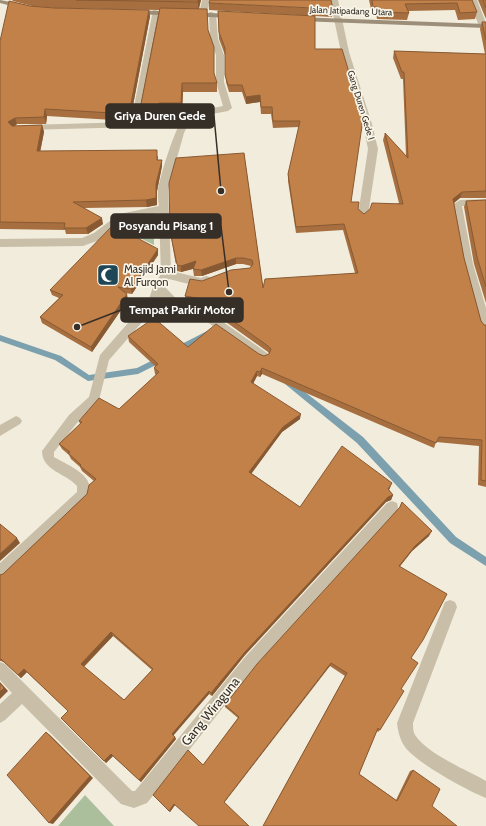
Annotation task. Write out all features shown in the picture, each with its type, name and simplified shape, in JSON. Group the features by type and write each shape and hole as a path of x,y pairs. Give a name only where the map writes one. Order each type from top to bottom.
{"street":[{"path":"0,572 83,494 83,484 76,476 50,461 48,454 49,449 73,419 94,400 104,358 154,301 158,287 166,274 163,190 177,140 188,116 228,108 220,82 220,55 214,39 206,0"},
{"name":"Gang Duren Gede I","path":"334,0 337,21 354,85 366,116 372,140 372,155 363,215"},
{"path":"473,0 484,26"},
{"path":"0,1 32,9"},
{"path":"124,12 244,16"},
{"path":"17,129 134,125 156,12"},
{"name":"Jalan Jatipadang Utara","path":"290,19 484,26"},
{"path":"486,202 460,202 457,205 468,264 486,327"},
{"path":"0,242 83,242 98,236 123,216 164,209"},
{"path":"166,274 202,282 216,277"},
{"path":"158,287 185,315 205,315 263,356"},
{"name":"Gang Wiraguna","path":"0,669 127,798 134,800 142,797 251,661 392,507"},
{"path":"450,607 405,723 405,730 410,740 423,753 486,790"},
{"path":"0,715 22,693"}],"lane":[{"path":"0,431 16,421"}],"green space":[{"path":"154,213 154,245 128,232 130,216"},
{"path":"85,795 114,826 58,826"}],"building":[{"path":"76,0 198,0 198,2"},
{"path":"210,0 331,0 333,9 209,3"},
{"path":"372,0 472,0 477,12 460,13 457,3 405,4 409,13 378,12 377,7 373,7"},
{"path":"483,0 486,0 486,8"},
{"path":"9,1 30,6 54,8 149,10 129,114 45,109 44,117 15,118 8,122 12,126 42,125 37,151 157,150 157,160 162,160 156,184 156,198 146,200 73,202 102,218 86,228 64,228 65,223 0,222 0,41"},
{"path":"160,8 207,9 208,30 214,47 214,73 217,83 182,83 181,103 159,103 158,115 139,114"},
{"path":"218,11 315,16 315,49 342,49 363,119 351,202 359,202 358,209 364,214 370,209 372,203 403,204 385,133 408,158 404,72 402,72 394,51 486,54 486,191 462,192 453,199 464,258 481,321 484,325 486,325 486,481 481,480 482,440 439,437 436,443 262,368 260,372 257,371 251,382 301,414 283,427 249,472 300,507 342,446 392,483 388,489 393,495 388,497 245,652 211,693 209,691 172,734 175,737 139,780 111,754 104,761 61,718 68,711 24,669 18,675 0,659 0,575 3,574 87,494 89,485 96,479 80,466 81,465 68,453 70,452 59,444 82,422 79,421 99,398 119,409 159,372 154,368 158,364 128,336 154,318 188,347 216,324 259,354 264,356 269,354 271,349 268,346 226,316 239,305 185,296 190,279 202,281 231,270 250,268 253,264 252,260 236,258 201,270 193,269 196,261 181,266 177,265 170,231 169,183 176,158 244,153 263,288 265,279 358,273 344,224 296,227 288,174 300,121 273,121 272,107 261,107 260,95 246,97 242,85 228,85 225,75 225,48 219,32","holes":["111,632 153,669 124,700 81,664"]},
{"path":"482,22 486,22 486,40"},
{"path":"486,200 486,287 477,257 466,201"},
{"name":"Masjid Jami Al Furqon","path":"113,225 158,249 131,289 118,287 127,294 91,347 40,317 63,295 50,290"},
{"path":"402,502 432,531 415,546 399,566 447,594 423,640 411,658 418,663 401,689 404,691 380,730 378,728 359,774 397,801 413,770 440,789 432,806 457,826 263,826 347,673 331,663 224,802 249,826 199,826 174,804 169,811 153,795 188,750 203,765 239,717 225,705 257,664 400,507"},
{"path":"0,524 17,538 0,554"},
{"path":"0,683 4,688 0,692"},
{"path":"46,732 90,776 49,823 7,775"}],"waterway":[{"path":"177,350 207,334"},
{"path":"0,338 58,358 88,378 138,371 161,359"},
{"path":"288,382 360,440 453,540 486,562"}],"place":[{"name":"Griya Duren Gede","path":"221,191"},
{"name":"Masjid Jami Al Furqon","path":"108,275"},
{"name":"Posyandu Pisang 1","path":"229,292"},
{"name":"Tempat Parkir Motor","path":"77,327"}]}
